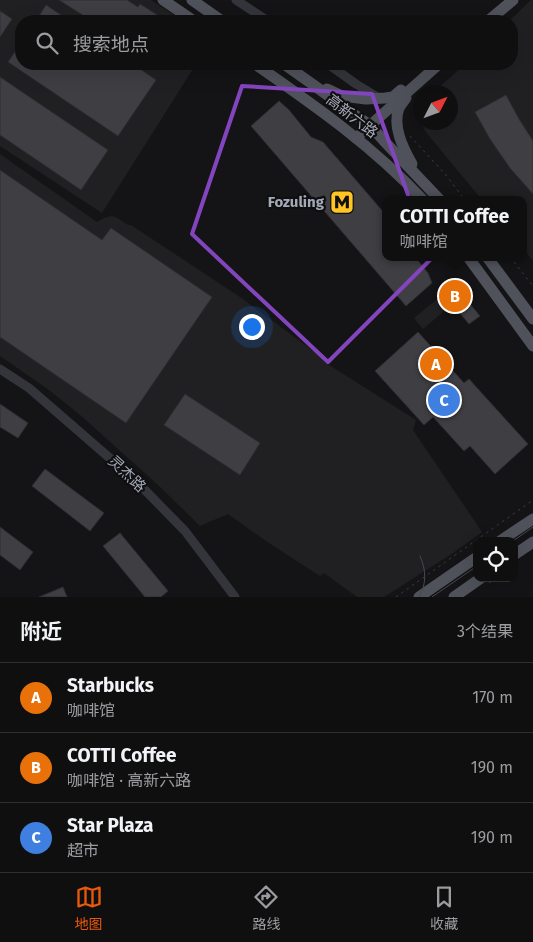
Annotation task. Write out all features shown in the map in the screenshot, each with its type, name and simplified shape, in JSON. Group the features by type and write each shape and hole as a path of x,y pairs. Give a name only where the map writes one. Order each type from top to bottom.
{"main road":[{"path":"163,0 185,15"},
{"path":"192,0 213,15"},
{"path":"487,15 505,0"},
{"path":"495,15 513,0"},
{"name":"高新六路","path":"264,70 308,100 375,153 419,196"},
{"name":"高新六路","path":"293,70 368,123 436,196"},
{"path":"368,123 424,70"},
{"path":"415,85 432,70"},
{"path":"307,80 342,96 366,99 393,97 403,89"},
{"path":"353,136 413,87"},
{"path":"413,88 399,108 396,121 406,154 424,182"},
{"path":"471,261 533,346"},
{"path":"490,261 533,318"},
{"path":"506,537 533,519"},
{"path":"518,552 533,542"},
{"path":"419,597 473,560"},
{"path":"454,597 475,582"}],"street":[{"path":"236,0 259,15"},
{"path":"336,70 379,98"},
{"name":"灵杰路","path":"0,369 29,388 135,480 185,531 235,597"}],"path":[{"path":"409,134 462,196"},
{"path":"513,261 533,286"},
{"path":"396,597 533,500"}],"highlighted area":[{"path":"242,86 372,94 431,259 328,362 192,234"}],"shaded area":[{"path":"0,0 151,0 174,15 15,15 15,70 192,70 102,213 0,146"},
{"path":"533,0 533,261 527,254 527,196 479,196 425,130 458,130 458,85 442,85 458,70 518,70 518,15 515,15"},
{"path":"0,154 97,222 111,216 131,225 240,297 323,358 323,361 416,420 413,430 482,532 384,597 357,597 324,573 320,576 228,514 200,526 157,484 79,414 49,390 0,356"},
{"path":"455,285 463,295 423,329 414,318"}],"building":[{"path":"59,0 127,0 138,7 140,4 157,15 83,15"},
{"path":"46,5 61,15 40,15"},
{"path":"0,11 12,19 0,37"},
{"path":"15,52 15,67 8,62"},
{"path":"20,70 142,70 156,80 118,136"},
{"path":"0,77 108,150 81,190 0,135"},
{"path":"506,95 533,141 533,194 510,168 490,139 475,112"},
{"name":"Fozuling","path":"279,101 311,137 323,142 382,210 382,261 418,261 428,273 432,283 406,306 251,126"},
{"path":"0,170 102,240 111,228 212,297 126,423 0,337"},
{"path":"470,304 480,316 469,324 459,312"},
{"path":"418,332 464,383 469,379 528,444 495,474 470,446 464,451 433,417 424,425 375,371"},
{"path":"185,394 260,443 240,475 164,425"},
{"path":"0,404 28,423 18,438 0,427"},
{"path":"45,469 104,513 90,531 32,486"},
{"path":"0,527 33,552 20,570 0,555"},
{"path":"120,533 168,591 161,597 145,597 103,546"},
{"path":"63,587 67,597 39,597"}],"tram line":[{"path":"518,538 533,527"},
{"path":"419,597 422,592 425,576 420,556"},
{"path":"432,597 473,569"}],"place":[{"name":"Fozuling","path":"342,202"},
{"name":"COTTI Coffee","path":"455,296"},
{"name":"Starbucks","path":"436,364"},
{"name":"Star Plaza","path":"444,400"}]}
